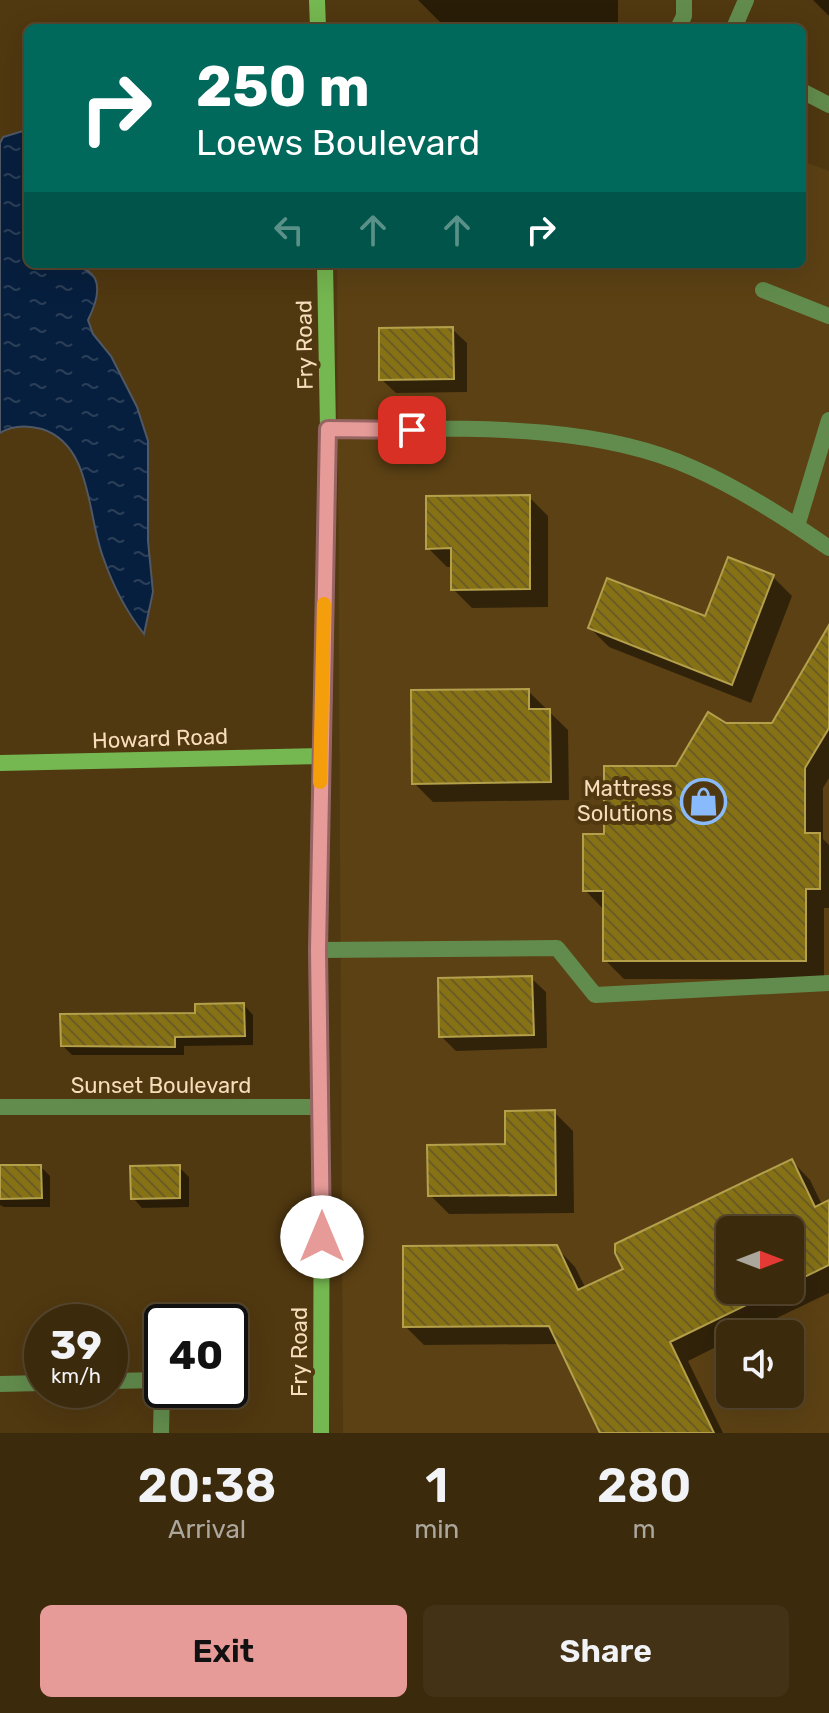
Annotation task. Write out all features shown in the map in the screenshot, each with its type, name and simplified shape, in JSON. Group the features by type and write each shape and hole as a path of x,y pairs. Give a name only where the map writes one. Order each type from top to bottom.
{"street":[{"path":"317,0 318,24"},
{"path":"680,24 684,16 684,0"},
{"path":"736,24 746,0"},
{"path":"806,93 829,105"},
{"name":"Fry Road","path":"321,1433 322,1107 318,950 328,429 325,268"},
{"path":"763,290 829,316"},
{"path":"797,526 829,420"},
{"path":"328,429 482,430 606,442 692,467 757,501 829,548"},
{"name":"Howard Road","path":"0,763 321,756"},
{"path":"318,950 557,948 595,995 829,983"},
{"name":"Sunset Boulevard","path":"0,1107 322,1107"},
{"path":"0,1384 24,1383"},
{"path":"161,1433 162,1408"}],"shaded area":[{"path":"806,162 829,171 829,1433 343,1433 337,268 806,268"}],"water":[{"path":"24,131 24,268 79,268 93,276 97,286 96,300 88,320 93,334 111,356 137,407 148,441 148,541 153,592 144,634 115,588 98,540 85,483 70,450 58,437 42,429 20,426 0,433 0,143 3,137"}],"building":[{"path":"453,327 454,379 379,380 379,328"},
{"path":"530,495 530,589 451,590 451,548 426,549 426,496"},
{"path":"728,557 774,575 732,685 588,628 607,578 705,616"},
{"name":"Mattress Solutions","path":"829,625 829,728 805,768 805,833 820,833 820,889 806,889 806,961 603,961 603,891 583,891 583,834 604,834 604,766 676,766 708,712 726,723 772,723"},
{"path":"529,689 529,709 550,709 551,782 412,784 411,690"},
{"path":"532,976 534,1035 439,1037 438,978"},
{"path":"244,1003 245,1036 175,1037 175,1047 61,1046 60,1014 195,1013 195,1004"},
{"path":"555,1110 556,1195 428,1196 427,1145 505,1144 505,1111"},
{"path":"792,1159 815,1207 829,1200 829,1265 804,1277 804,1216 716,1216 716,1304 748,1304 670,1342 714,1433 600,1433 549,1326 403,1327 403,1246 557,1245 578,1290 623,1269 615,1253 615,1244"},
{"path":"0,1165 41,1165 42,1198 0,1199"},
{"path":"180,1165 180,1198 131,1199 130,1166"}],"slow traffic":[{"path":"320,782 324,604"}],"place":[{"name":"Mattress Solutions","path":"704,801"}],"route":[{"path":"322,1237 318,950 328,429 412,430"}]}
